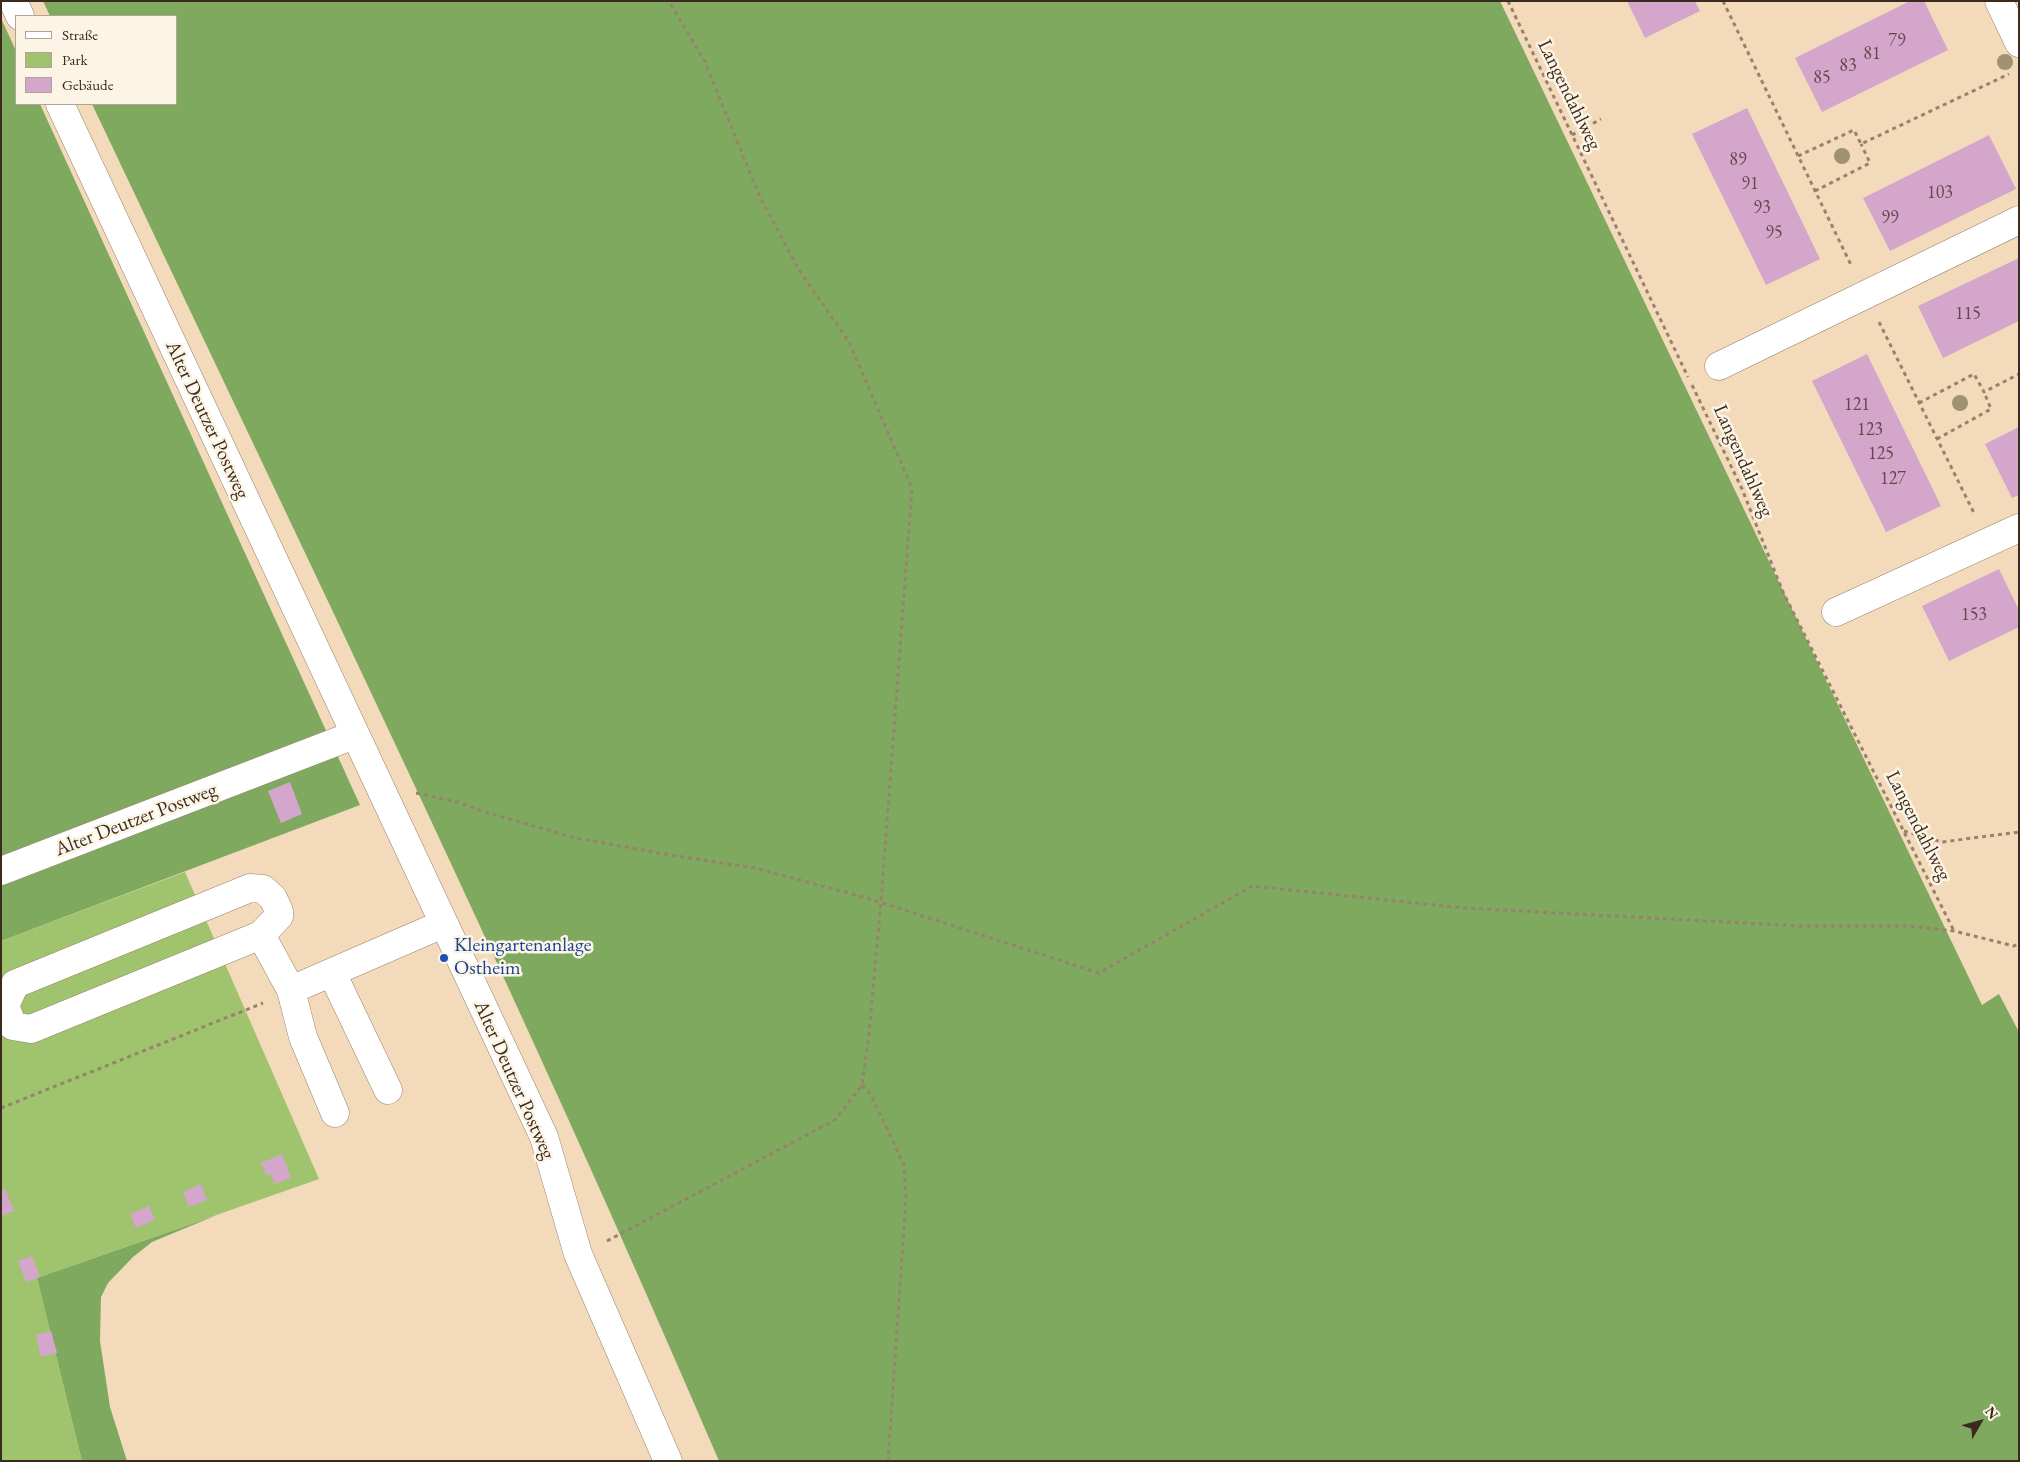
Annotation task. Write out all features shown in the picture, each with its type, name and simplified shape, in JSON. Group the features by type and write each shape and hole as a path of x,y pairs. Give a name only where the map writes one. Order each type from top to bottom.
{"street":[{"path":"13,1 20,15"},
{"name":"Alter Deutzer Postweg","path":"60,105 544,1137 578,1254 668,1461"},
{"path":"1719,366 2019,220"},
{"path":"1836,612 2019,528"},
{"name":"Alter Deutzer Postweg","path":"1,871 354,735"},
{"path":"250,888 264,889 273,898 279,911 279,916 261,935 31,1029 13,1026 5,1006 15,984 250,888"},
{"path":"291,990 444,924"},
{"path":"261,935 291,990 303,1037 335,1113"},
{"path":"332,973 388,1090"}],"path":[{"path":"603,1243 836,1120 862,1085 869,1033 881,902 912,488 849,342 799,270 759,195 705,62 669,1"},
{"name":"Langendahlweg","path":"1508,1 1742,489 1783,592 1954,931"},
{"path":"1861,144 2010,73"},
{"path":"1572,135 1600,119"},
{"path":"1798,156 1854,130 1861,144 1870,163 1815,191"},
{"path":"1919,403 1974,374 1984,392 1991,410 1937,439"},
{"path":"1984,392 2019,374"},
{"path":"412,793 458,802 488,813 576,838 755,868 881,902 1099,973 1252,886 1464,908 1801,926 1909,926 1954,931 2014,946 2019,943"},
{"path":"1903,830 1942,842 2019,832"},
{"path":"1,1108 244,1011 291,990"},
{"path":"862,1085 871,1095 904,1165 906,1198 897,1359 888,1461"}],"green space":[{"path":"43,1 1500,1 1982,1005 1999,994 2019,1032 2019,1461 719,1461 645,1290 491,949 92,105 178,105 178,15 50,15"},
{"path":"1,18 15,49 15,105 40,105 360,805 1,941"},
{"path":"185,872 319,1179 37,1278 82,1461 1,1461 1,941"},
{"path":"217,1215 152,1242 133,1257 108,1283 101,1297 100,1341 110,1407 127,1461 82,1461 37,1278"}],"building":[{"path":"1627,1 1695,1 1700,11 1645,38"},
{"path":"1910,1 1924,1 1948,50 1822,112 1795,58"},
{"path":"1747,108 1820,259 1766,285 1692,134"},
{"path":"1989,135 2016,189 1890,251 1863,198"},
{"path":"2019,258 2019,321 1943,358 1918,306"},
{"path":"1867,354 1941,506 1886,532 1812,381"},
{"path":"2019,427 2019,495 2012,498 1985,444"},
{"path":"1999,569 2019,610 2019,627 1949,661 1922,606"},
{"path":"290,782 302,814 281,823 268,791"},
{"path":"282,1154 291,1178 275,1184 271,1174 267,1176 261,1163"},
{"path":"201,1184 207,1200 189,1207 183,1192"},
{"path":"5,1189 14,1211 1,1216 1,1191"},
{"path":"149,1206 155,1220 136,1228 130,1214"},
{"path":"32,1256 40,1277 26,1282 18,1261"},
{"path":"51,1331 57,1353 41,1357 36,1335"}],"place":[{"name":"Kleingartenanlage Ostheim","path":"444,958"}]}
